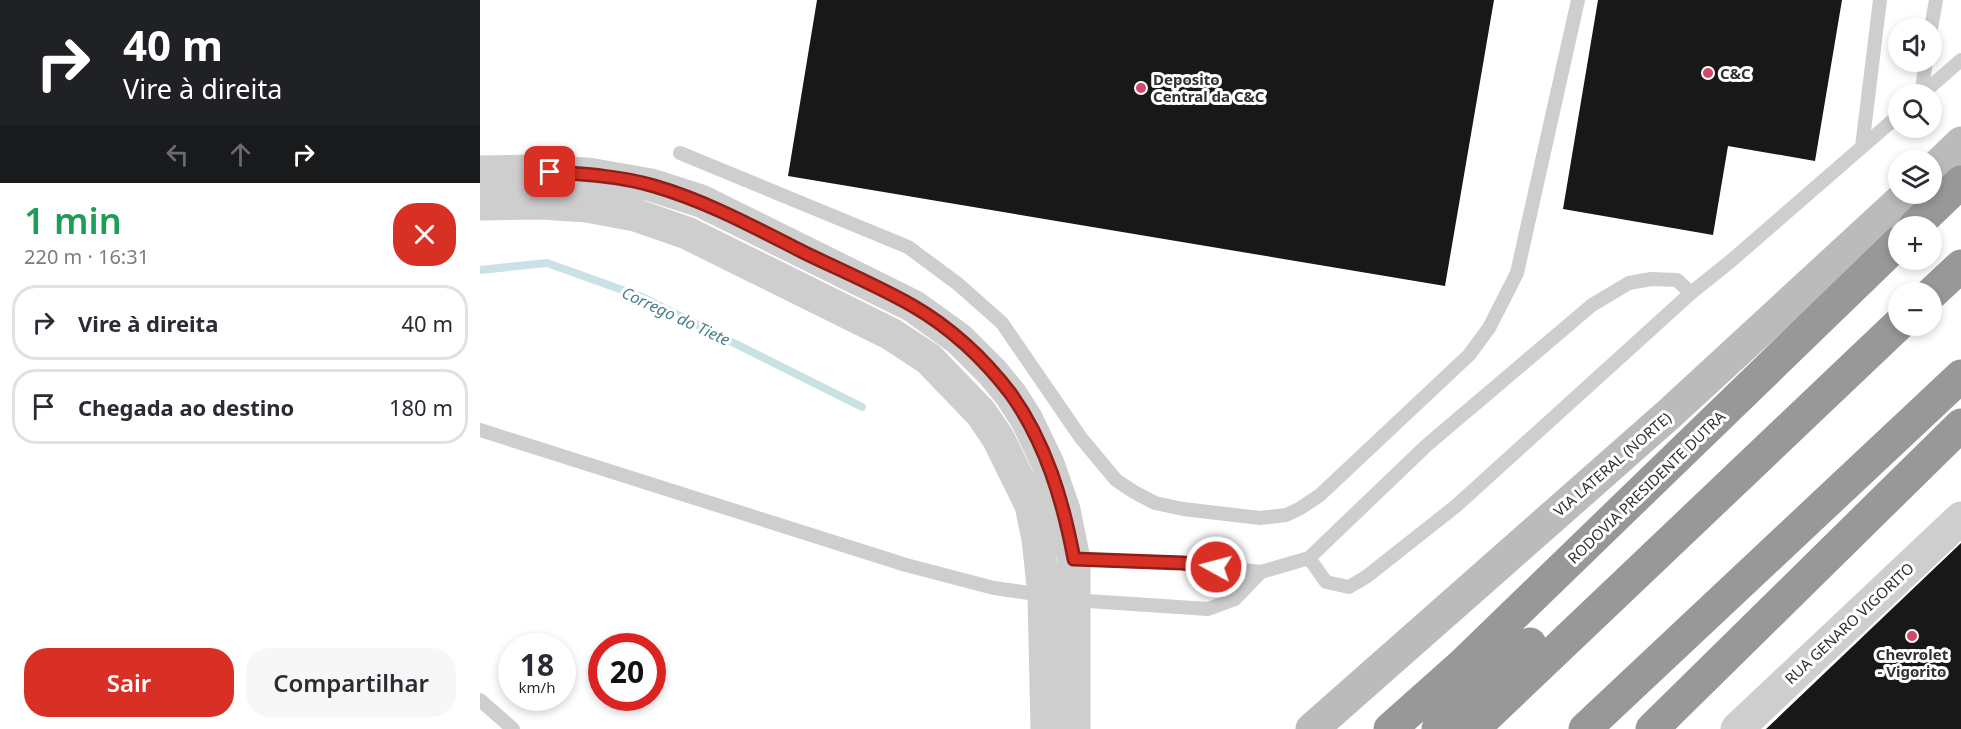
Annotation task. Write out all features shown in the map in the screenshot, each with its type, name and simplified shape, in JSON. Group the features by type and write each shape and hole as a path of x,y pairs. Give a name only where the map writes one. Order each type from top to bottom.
{"highway":[{"path":"1925,216 1961,182"},
{"name":"RODOVIA PRESIDENTE DUTRA","path":"1390,729 1463,664 1888,253"},
{"path":"1942,284 1961,266"},
{"path":"1473,729 1888,334"},
{"path":"1585,729 1961,376"},
{"path":"1438,729 1688,498 1773,424 1800,418"},
{"path":"1652,729 1961,425"}],"main road":[{"path":"1942,162 1961,144"},
{"name":"VIA LATERAL (NORTE)","path":"1320,721 1668,416 1897,204"}],"street":[{"path":"480,172 531,171 588,174 651,185 701,201 913,306 959,339 1011,395 1048,464 1064,510 1074,559 1058,597 1047,729"},
{"path":"480,204 541,203 587,206 635,215 677,229 882,329 928,359 981,413 998,438 1024,489 1058,597 1074,729"},
{"name":"RUA GENARO VIGORITO","path":"1737,729 1961,518"}],"lane":[{"path":"681,153 908,247 958,284 1002,323 1081,438 1116,480 1134,492 1155,502 1183,509 1274,518 1299,509 1320,495 1468,354 1489,328 1517,273 1578,0"},
{"path":"1862,147 1880,0"},
{"path":"1933,18 1936,0"},
{"path":"1933,84 1961,60"},
{"path":"1309,558 1326,582 1349,588 1366,577 1456,506 1691,293 1732,261 1888,125"},
{"path":"1074,559 1182,563 1261,572 1309,558 1427,445 1592,305 1629,284 1651,279 1677,280 1691,293"},
{"path":"480,430 906,565 994,588 1058,597 1208,609 1235,599 1261,572"},
{"path":"480,700 513,729"}],"building":[{"name":"Deposito Central da C&C","path":"817,0 1494,0 1445,286 788,176"},
{"name":"C&C","path":"1598,0 1842,0 1815,161 1728,146 1713,235 1563,209"},
{"name":"Chevrolet - Vigorito","path":"1961,543 1961,729 1766,729"}],"waterway":[{"name":"Corrego do Tiete","path":"480,270 547,263 642,297 862,407"}],"place":[{"name":"C&C","path":"1708,73"},
{"name":"Deposito Central da C&C","path":"1141,88"},
{"name":"Chevrolet - Vigorito","path":"1912,636"}],"route":[{"path":"550,172 588,174 651,185 701,201 913,306 959,339 1011,395 1042,449 1048,464 1064,510 1074,559 1182,563 1216,567"}]}
